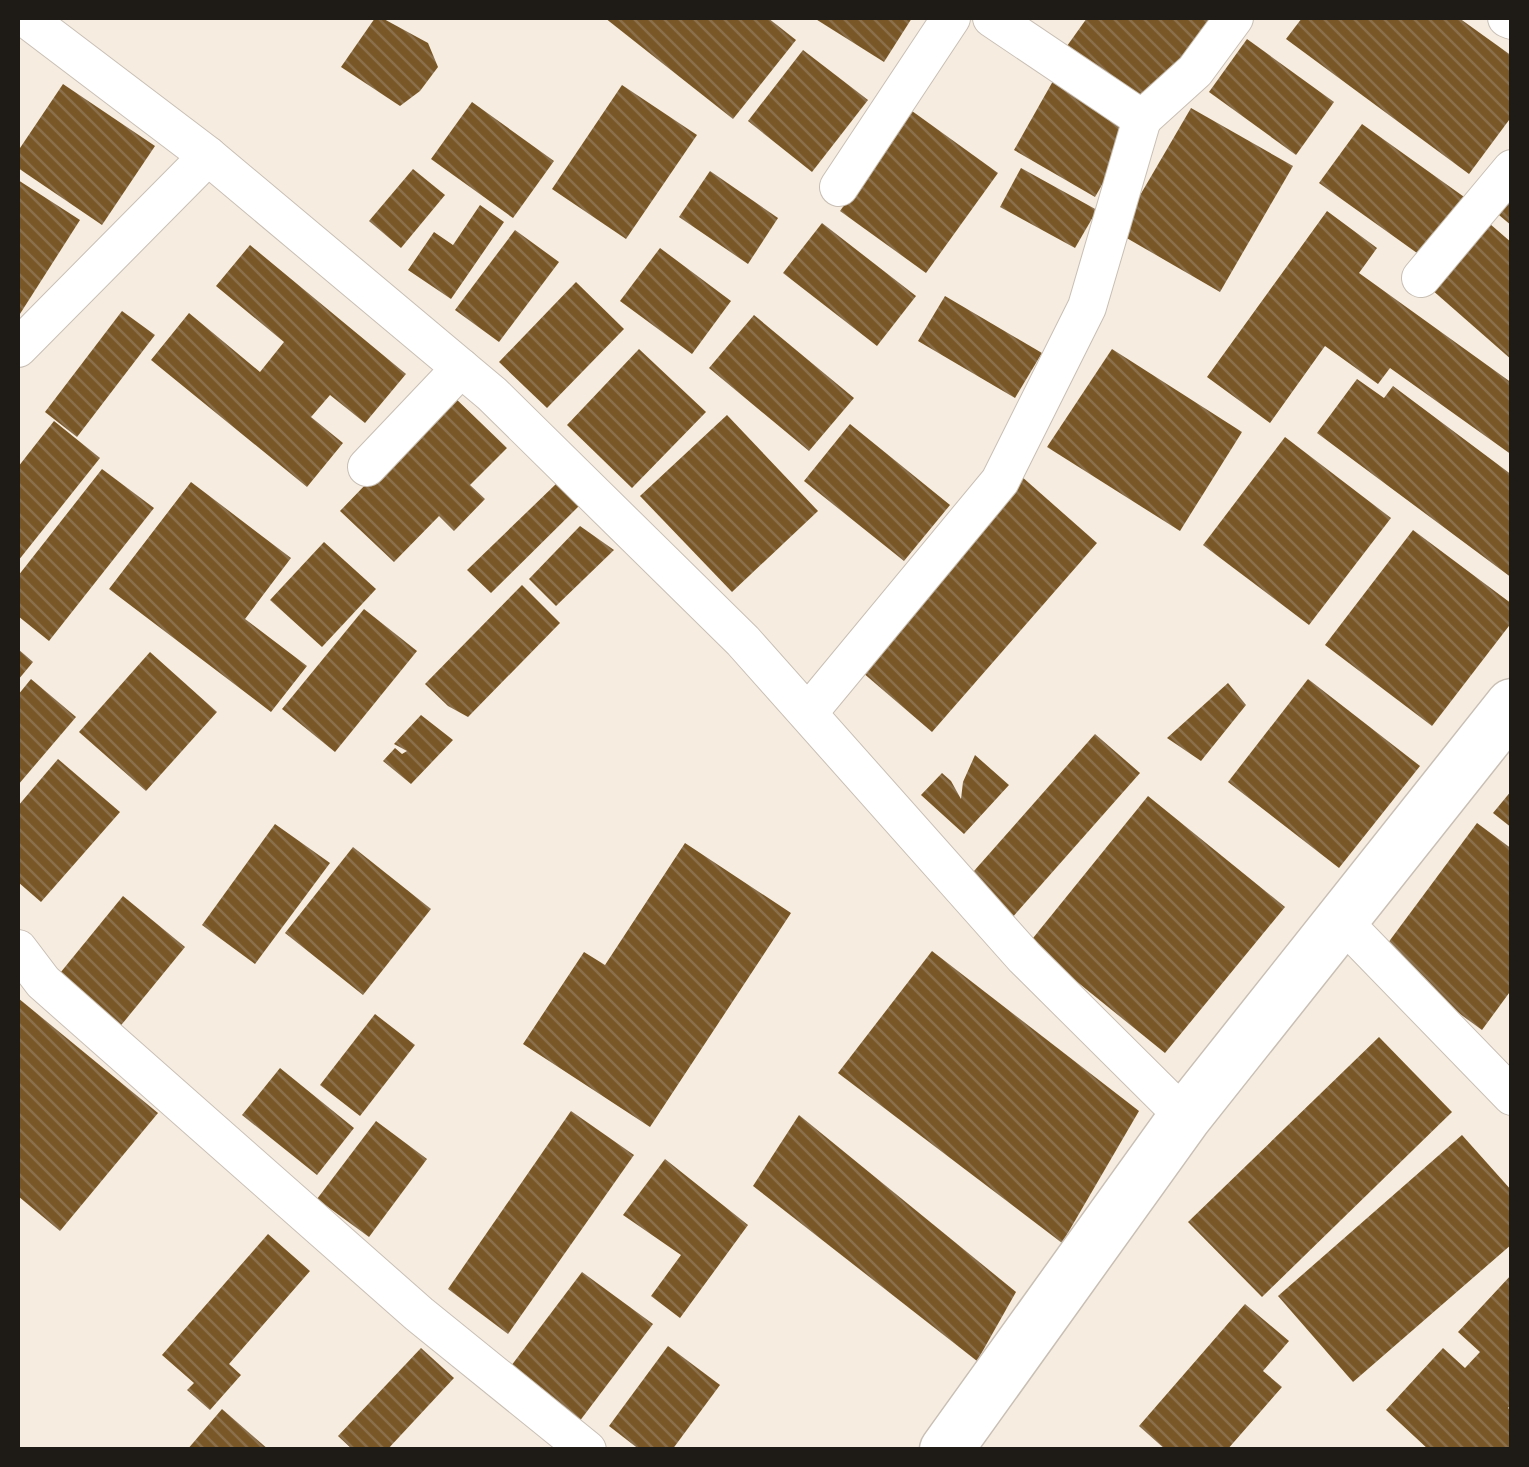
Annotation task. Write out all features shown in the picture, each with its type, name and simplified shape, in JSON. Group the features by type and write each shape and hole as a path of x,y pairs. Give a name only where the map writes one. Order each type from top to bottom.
{"street":[{"path":"26,18 208,156 492,394 743,641 1024,956 1186,1117"},
{"path":"838,186 951,18"},
{"path":"992,18 1142,119"},
{"path":"808,713 1000,481 1087,307 1142,119 1195,71 1234,18"},
{"path":"18,348 208,156"},
{"path":"1422,278 1512,169"},
{"path":"367,466 461,368"},
{"path":"946,1450 1186,1117 1512,705"},
{"path":"1343,922 1512,1096"},
{"path":"18,948 43,982 390,1288 587,1450"}],"building":[{"path":"375,18 428,43 438,67 420,91 400,106 341,67"},
{"path":"605,18 768,18 796,40 733,119"},
{"path":"814,18 912,18 884,62"},
{"path":"1087,18 1213,18 1150,105 1067,46"},
{"path":"1302,18 1459,18 1512,56 1512,116 1469,174 1286,39"},
{"path":"1247,39 1334,102 1296,155 1209,92"},
{"path":"803,50 868,100 812,172 748,121"},
{"path":"1053,81 1135,128 1095,197 1014,150"},
{"path":"63,84 155,146 102,225 18,168 18,151"},
{"path":"622,85 697,135 626,239 552,189"},
{"path":"472,102 554,161 513,218 431,159"},
{"path":"1191,108 1293,166 1220,292 1118,233"},
{"path":"912,111 998,173 926,273 840,211"},
{"path":"1362,124 1467,199 1424,258 1319,183"},
{"path":"1021,168 1097,210 1075,248 1000,207"},
{"path":"413,169 445,195 401,248 369,221"},
{"path":"710,171 778,218 748,264 679,217"},
{"path":"1512,176 1512,226 1487,205"},
{"path":"18,180 80,220 18,317"},
{"path":"480,205 504,222 451,299 408,270 434,232 453,245"},
{"path":"1327,211 1377,248 1359,273 1512,383 1512,455 1390,368 1378,384 1325,346 1270,423 1207,377"},
{"path":"822,223 916,296 877,346 783,273"},
{"path":"1490,224 1512,243 1512,360 1431,289"},
{"path":"515,230 559,262 499,342 455,310"},
{"path":"250,245 406,374 365,423 330,395 311,417 343,443 307,487 151,360 189,313 260,372 284,342 216,286"},
{"path":"660,248 731,301 692,354 620,301"},
{"path":"576,282 624,329 547,408 499,362"},
{"path":"945,296 1042,353 1015,398 918,341"},
{"path":"122,311 155,335 77,437 45,412"},
{"path":"754,315 854,398 809,451 709,368"},
{"path":"639,349 706,412 632,488 567,425"},
{"path":"1112,349 1242,432 1180,531 1047,447"},
{"path":"1357,379 1384,398 1393,386 1512,475 1512,578 1317,433"},
{"path":"452,395 507,448 470,485 485,499 454,531 439,516 394,562 340,511"},
{"path":"727,415 818,511 732,592 640,496"},
{"path":"54,421 100,458 18,561 18,467"},
{"path":"850,424 950,505 904,561 804,481"},
{"path":"1285,437 1391,518 1309,625 1203,545"},
{"path":"102,469 154,508 49,641 18,616 18,576"},
{"path":"1021,476 1097,543 932,732 855,666"},
{"path":"191,482 291,558 245,619 307,666 271,712 109,589"},
{"path":"557,483 581,504 491,593 467,570"},
{"path":"580,526 614,550 556,606 529,579"},
{"path":"1413,530 1512,604 1512,622 1432,726 1325,645"},
{"path":"324,542 376,589 322,647 270,600"},
{"path":"522,585 560,623 468,717 448,706 425,684"},
{"path":"364,609 417,651 335,752 282,709"},
{"path":"18,649 33,662 18,680"},
{"path":"150,652 217,712 146,791 79,732"},
{"path":"31,679 76,717 18,785 18,695"},
{"path":"1308,679 1420,766 1339,868 1228,782"},
{"path":"1228,683 1246,705 1201,761 1167,738"},
{"path":"421,715 453,740 411,784 383,761 395,748 402,754 407,751 394,744"},
{"path":"1095,734 1140,773 1011,919 966,880"},
{"path":"975,755 1009,785 964,834 921,795 942,773 961,799 963,782"},
{"path":"58,759 120,812 41,902 18,882 18,806"},
{"path":"1512,790 1512,828 1493,813"},
{"path":"1148,796 1285,907 1165,1053 1029,943"},
{"path":"1477,823 1512,849 1512,989 1482,1030 1379,955"},
{"path":"275,824 330,863 255,964 202,925"},
{"path":"685,843 791,913 650,1127 523,1044 584,952 605,965"},
{"path":"353,847 431,909 363,995 285,933"},
{"path":"123,896 185,947 118,1029 56,978"},
{"path":"932,951 1139,1111 1062,1243 838,1073"},
{"path":"18,998 158,1113 60,1231 18,1196"},
{"path":"375,1014 415,1045 360,1116 320,1085"},
{"path":"1379,1037 1452,1112 1262,1297 1188,1222"},
{"path":"280,1068 354,1128 317,1175 242,1115"},
{"path":"571,1111 634,1155 508,1334 448,1289"},
{"path":"799,1115 1016,1292 977,1361 753,1186"},
{"path":"376,1121 427,1159 369,1237 317,1199"},
{"path":"1462,1135 1512,1191 1512,1244 1353,1382 1278,1296"},
{"path":"665,1159 748,1225 680,1318 651,1296 681,1255 623,1215"},
{"path":"268,1234 310,1271 229,1364 241,1375 210,1410 187,1390 194,1383 162,1355"},
{"path":"582,1272 653,1324 579,1422 508,1370"},
{"path":"1512,1274 1512,1404 1508,1408 1512,1411 1512,1446 1508,1450 1429,1450 1386,1410 1443,1348 1465,1368 1480,1352 1458,1332"},
{"path":"1245,1304 1289,1341 1263,1371 1282,1387 1227,1450 1166,1450 1139,1426"},
{"path":"668,1346 720,1385 672,1450 640,1450 609,1426"},
{"path":"421,1348 454,1378 387,1450 353,1450 338,1436"},
{"path":"222,1409 269,1450 187,1450"}]}
